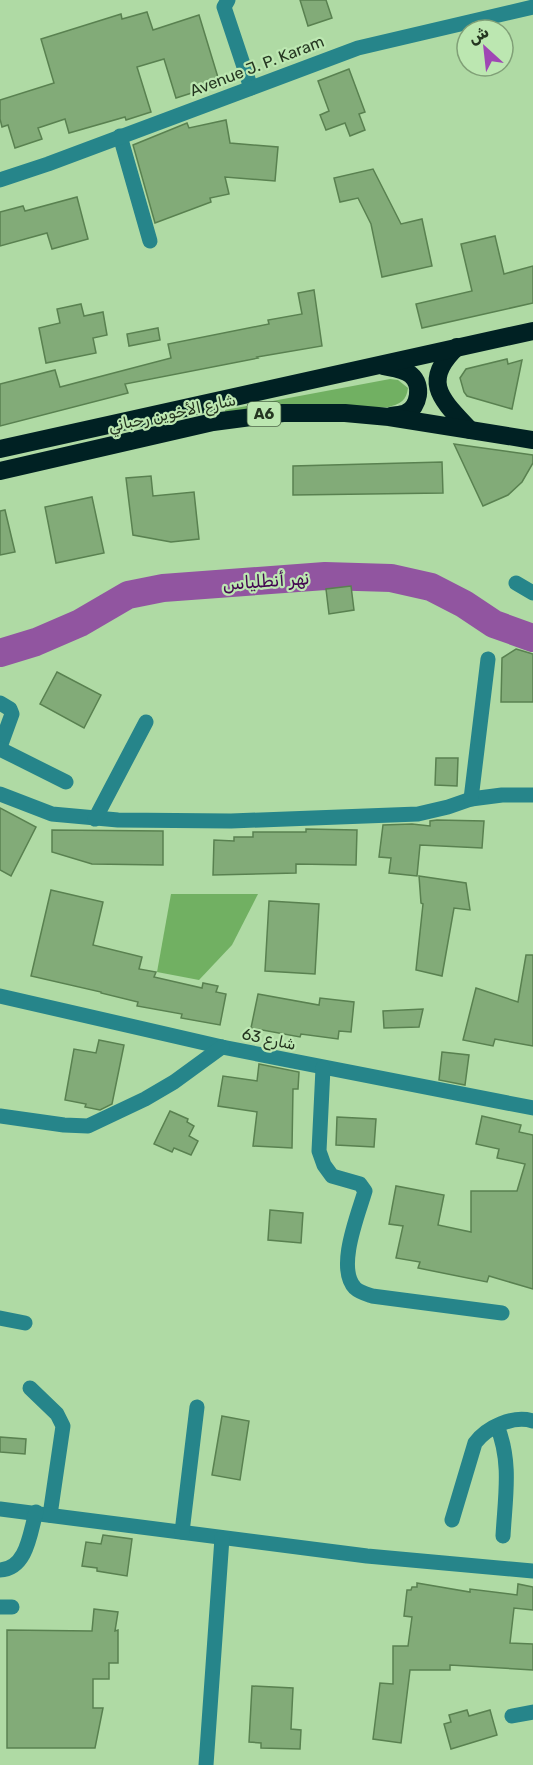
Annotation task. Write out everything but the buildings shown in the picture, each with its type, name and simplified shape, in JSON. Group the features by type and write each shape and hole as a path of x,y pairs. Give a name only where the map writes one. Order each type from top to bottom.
{"highway":[{"name":"شارع الأخوين رحباني","path":"0,449 531,330"},
{"path":"457,347 445,358 437,381 441,396 449,408 470,430"},
{"path":"377,365 411,375 417,385 417,399 414,405 405,413 389,417"},
{"name":"شارع الأخوين رحباني","path":"0,471 191,427 260,415 345,413 389,417 533,440"}],"street":[{"path":"228,0 224,7 251,87"},
{"name":"Avenue J. P. Karam","path":"0,180 358,48 533,7"},
{"path":"120,136 150,241"},
{"path":"516,583 533,593"},
{"path":"471,799 488,659"},
{"path":"0,703 10,709 12,714 0,748 66,782"},
{"path":"95,819 147,722"},
{"path":"0,794 52,814 95,819 231,821 418,814 471,799 502,795 533,795"},
{"name":"شارع 63","path":"0,996 222,1047 533,1108"},
{"path":"0,1116 88,1126 145,1099 174,1082 222,1047"},
{"path":"323,1068 319,1151 324,1166 332,1176 360,1184 364,1191 346,1260 349,1280 356,1290 372,1296 502,1313"},
{"path":"0,1318 25,1323"},
{"path":"0,1570 13,1566 23,1556 43,1514 63,1439 63,1426 57,1414 30,1388"},
{"path":"182,1532 197,1407"},
{"path":"452,1520 475,1443 482,1433 497,1426 525,1419 533,1421"},
{"path":"497,1426 507,1458 503,1536"},
{"path":"0,1509 367,1556 533,1571"},
{"path":"206,1765 222,1538"},
{"path":"512,1716 533,1712"}],"green space":[{"path":"390,379 398,380 408,388 402,401 389,407 226,415 225,410"},
{"path":"171,894 258,894 232,945 199,980 157,972"}],"waterway":[{"name":"نهر أنطلياس","path":"0,653 36,642 80,623 128,595 163,588 325,576 391,578 431,587 464,604 494,624 533,638"}]}
